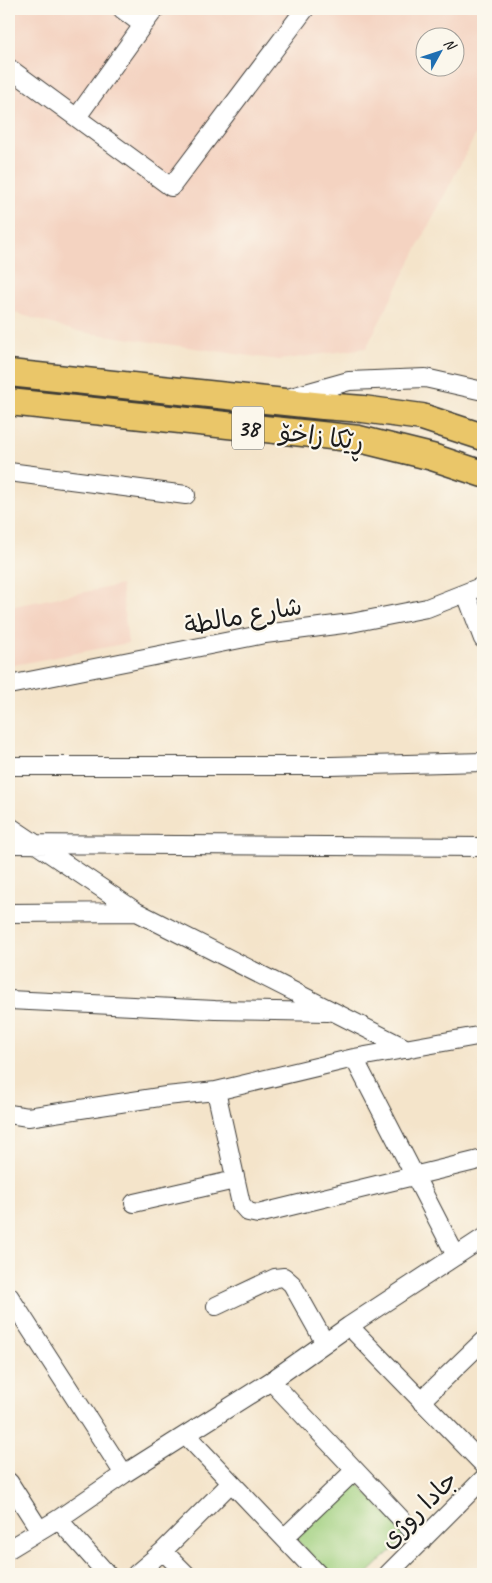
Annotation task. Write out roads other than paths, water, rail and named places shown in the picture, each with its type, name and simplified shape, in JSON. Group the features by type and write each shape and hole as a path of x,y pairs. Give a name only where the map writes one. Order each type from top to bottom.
{"highway":[{"name":"ڕێکا زاخۆ","path":"9,373 278,402 363,409 422,417 483,437"},
{"name":"ڕێکا زاخۆ","path":"9,402 359,439 432,457 483,474"},
{"path":"359,439 363,409"}],"street":[{"path":"122,9 143,25"},
{"path":"77,117 155,9"},
{"path":"9,68 171,187 304,9"},
{"path":"278,402 348,381 425,378 483,391"},
{"path":"9,472 186,495"},
{"name":"شارع مالطة","path":"9,685 265,634 351,624 427,608 483,586"},
{"path":"466,594 483,639"},
{"path":"9,766 331,766 483,762"},
{"path":"9,826 137,912 407,1049"},
{"path":"9,844 483,847"},
{"path":"9,913 137,912"},
{"path":"9,1000 214,1010 333,1012"},
{"path":"9,1120 166,1096 216,1092 354,1058 483,1035"},
{"path":"354,1058 456,1256"},
{"path":"216,1092 241,1204 248,1212 258,1214 483,1159"},
{"path":"9,1114 27,1117"},
{"path":"134,1203 235,1180"},
{"path":"9,1549 271,1381 349,1326 483,1238"},
{"path":"216,1306 275,1278 284,1277 292,1284 325,1343"},
{"path":"9,1296 124,1474"},
{"path":"349,1326 483,1464"},
{"path":"421,1401 483,1341"},
{"path":"271,1381 422,1541"},
{"path":"186,1435 318,1574"},
{"path":"284,1538 355,1470"},
{"name":"جادا روژی","path":"397,1572 422,1541 483,1480"},
{"path":"9,1482 39,1529"},
{"path":"136,1574 163,1551 231,1483"},
{"path":"58,1519 107,1574"},
{"path":"163,1551 186,1574"}]}
